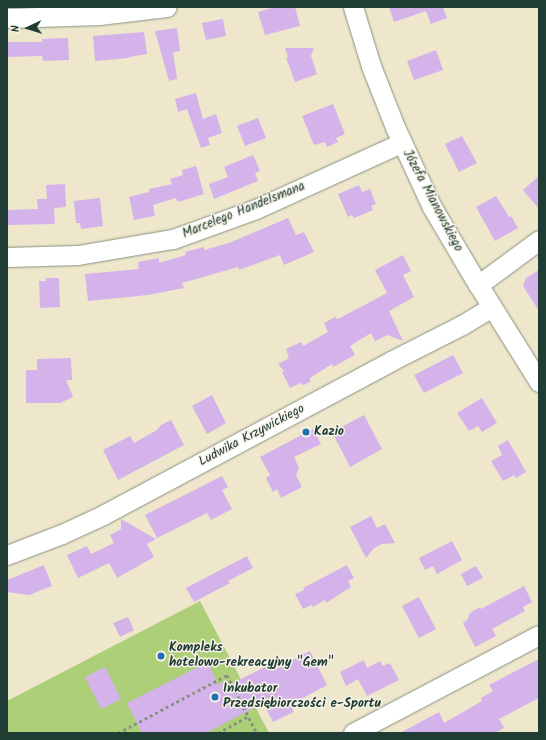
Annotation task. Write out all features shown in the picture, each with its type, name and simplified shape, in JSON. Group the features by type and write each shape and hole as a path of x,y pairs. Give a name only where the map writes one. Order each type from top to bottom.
{"street":[{"path":"7,18 99,15 166,7"},
{"name":"Józefa Mianowskiego","path":"353,7 371,66 401,143 439,220 539,382"},
{"name":"Marcelego Handelsmana","path":"7,256 78,255 174,239 256,209 401,143"},
{"path":"478,285 539,240"},
{"name":"Ludwika Krzywickiego","path":"7,555 62,534 103,515 462,325 492,307"},
{"path":"353,733 539,635"}],"path":[{"path":"118,733 227,675 257,733"},
{"path":"218,733 249,716"}],"green space":[{"name":"Kompleks hotelowo-rekreacyjny \"Gem\"","path":"200,601 269,733 7,733 7,701"}],"building":[{"path":"275,7 295,7 300,26 265,35 258,12"},
{"path":"389,7 443,7 447,18 431,24 426,11 394,22"},
{"path":"223,19 226,36 206,40 202,23"},
{"path":"177,28 180,51 173,52 177,79 169,81 155,31"},
{"path":"144,32 147,54 129,58 95,61 93,36"},
{"path":"68,38 69,60 43,61 42,56 7,57 7,42 42,42 42,39"},
{"path":"285,48 314,48 311,56 317,74 295,82 286,58 288,57"},
{"path":"436,50 443,70 414,80 407,61"},
{"path":"196,93 203,119 216,114 222,133 208,138 210,145 201,148 187,109 178,112 175,99"},
{"path":"333,104 345,134 336,138 338,142 327,147 325,142 314,145 302,116"},
{"path":"258,118 266,138 245,146 237,126"},
{"path":"462,136 477,163 459,172 445,144"},
{"path":"253,155 260,171 255,173 258,181 214,199 209,184 228,177 224,167"},
{"path":"196,166 204,194 178,202 176,198 153,205 155,216 134,220 129,197 149,192 149,189 172,184 170,179 183,175 182,170"},
{"path":"539,176 539,209 523,190"},
{"path":"65,184 66,207 54,208 55,224 7,225 7,210 38,209 37,199 47,199 46,185"},
{"path":"359,185 362,192 370,189 376,204 371,206 373,210 354,218 352,215 348,217 338,194"},
{"path":"496,196 518,228 495,241 476,207"},
{"path":"100,198 103,226 81,229 80,223 76,223 74,201"},
{"path":"288,218 296,235 304,232 314,252 284,265 280,255 239,270 238,267 182,283 184,288 148,295 88,301 85,274 139,269 138,262 159,258 159,263 186,255 185,252 204,247 204,250 229,243"},
{"path":"403,255 411,271 403,275 414,297 389,311 403,341 387,335 375,341 371,333 350,346 355,355 333,367 332,364 310,378 310,382 303,385 300,383 290,388 282,372 284,371 278,364 289,358 286,349 301,342 303,346 328,332 324,323 335,317 338,319 387,293 375,270"},
{"path":"539,270 539,311 523,286 526,278"},
{"path":"46,278 59,278 60,307 40,308 39,281 46,281"},
{"path":"453,355 463,373 424,393 414,375"},
{"path":"71,358 72,380 66,380 73,397 60,403 26,403 26,370 37,370 37,359"},
{"path":"212,395 226,423 207,434 192,406"},
{"path":"482,398 497,423 482,432 478,426 469,431 457,413"},
{"path":"364,415 382,449 350,467 332,432"},
{"path":"171,420 184,445 118,480 103,450 130,436 134,443"},
{"path":"313,429 321,444 294,457 299,468 296,475 302,487 281,498 277,489 273,492 266,478 270,475 260,457"},
{"path":"508,440 526,472 516,478 514,475 503,481 491,461 502,455 498,446"},
{"path":"222,476 228,487 222,490 232,509 211,520 207,513 157,538 145,515"},
{"path":"371,516 377,528 385,524 395,543 382,544 374,548 366,558 350,527"},
{"path":"121,519 156,539 147,544 154,557 117,578 109,563 78,578 67,555 87,546 91,554 114,543 110,535 121,529"},
{"path":"452,541 462,560 437,574 433,566 425,570 419,558"},
{"path":"247,556 253,568 228,581 230,583 194,602 186,588"},
{"path":"44,565 52,586 29,595 7,592 7,580"},
{"path":"347,565 354,578 348,581 351,587 326,603 325,600 313,607 311,605 303,609 295,594 304,590 303,588"},
{"path":"476,566 483,578 467,586 461,574"},
{"path":"524,586 532,602 523,607 525,611 492,629 496,636 475,647 463,623 467,620 470,613 480,607 481,609"},
{"path":"419,597 436,629 419,638 402,606"},
{"path":"128,617 134,630 120,637 113,623"},
{"path":"310,651 327,685 290,705 294,712 273,722 263,703 206,733 142,733 127,703 208,662 218,685 226,680 229,685 269,665 272,671"},
{"path":"539,659 539,698 499,719 504,728 495,733 400,733 439,712 444,723 482,701 481,698 493,691 489,685"},
{"path":"364,660 367,668 380,661 383,666 390,663 399,680 367,696 358,679 346,686 340,672"},
{"path":"105,667 121,699 101,709 85,677"}],"place":[{"name":"Kazio","path":"306,432"},
{"name":"Kompleks hotelowo-rekreacyjny \"Gem\"","path":"161,656"},
{"name":"Inkubator Przedsiębiorczości e-Sportu","path":"215,697"}]}
